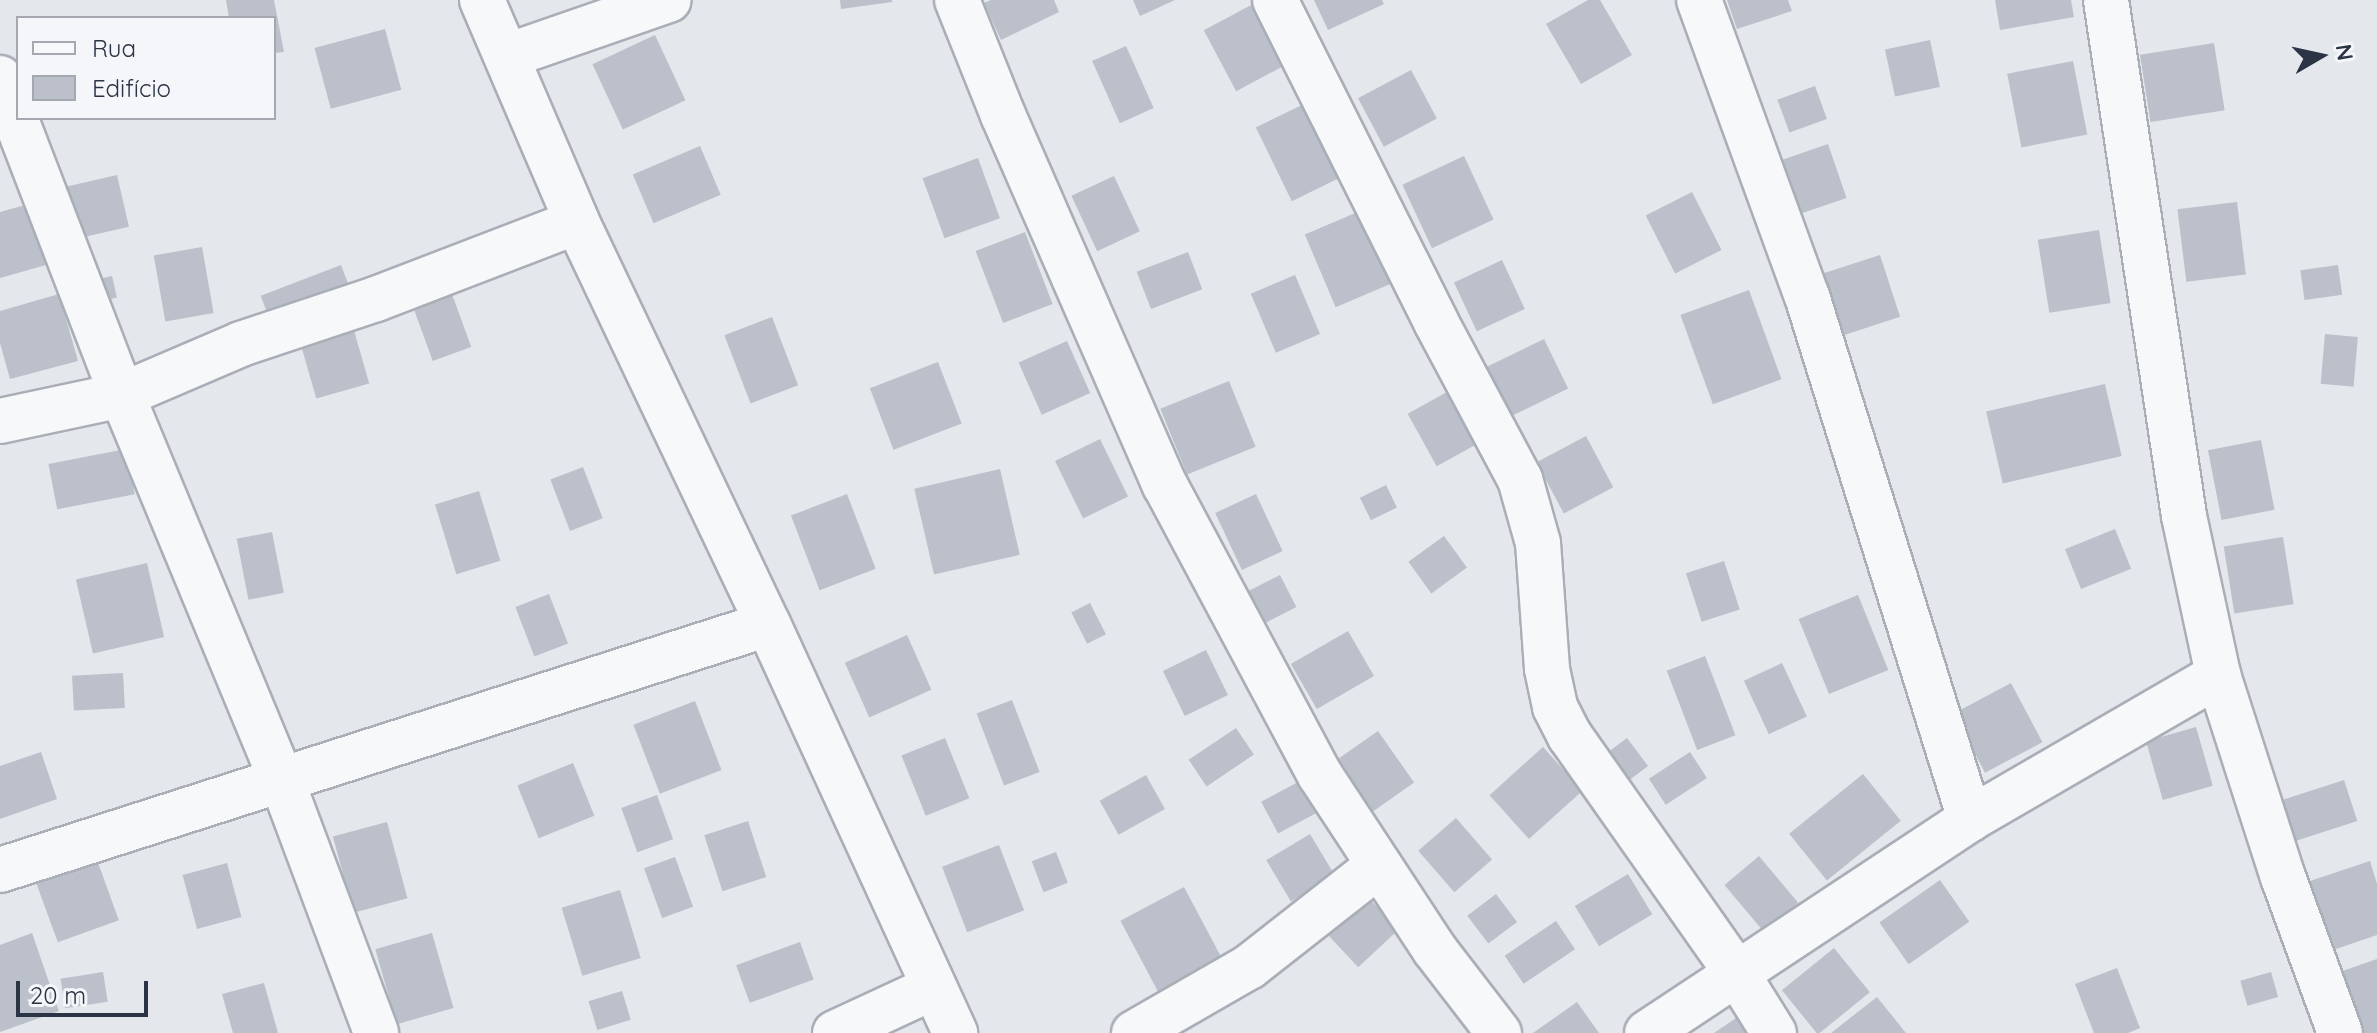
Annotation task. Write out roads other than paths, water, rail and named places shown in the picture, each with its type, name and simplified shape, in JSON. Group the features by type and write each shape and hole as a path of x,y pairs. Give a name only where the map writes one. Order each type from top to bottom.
{"street":[{"path":"482,0 577,222 768,624 955,1033"},
{"path":"507,56 669,0"},
{"path":"957,0 1003,115 1165,485 1320,775 1435,950 1499,1033"},
{"path":"1275,0 1436,322 1520,479 1538,543 1547,669 1555,707 1570,736 1736,972 1774,1033"},
{"path":"1699,0 1807,296 1970,819"},
{"path":"2106,0 2184,516 2218,675 2283,877 2340,1033"},
{"path":"0,78 16,120"},
{"path":"16,120 122,395 282,781 376,1033"},
{"path":"0,421 122,395 241,344 376,299 577,222"},
{"path":"0,870 768,624"},
{"path":"1647,1033 1970,819 2218,675"},
{"path":"1134,1033 1249,967 1379,865"},
{"path":"835,1033 934,987"}]}
